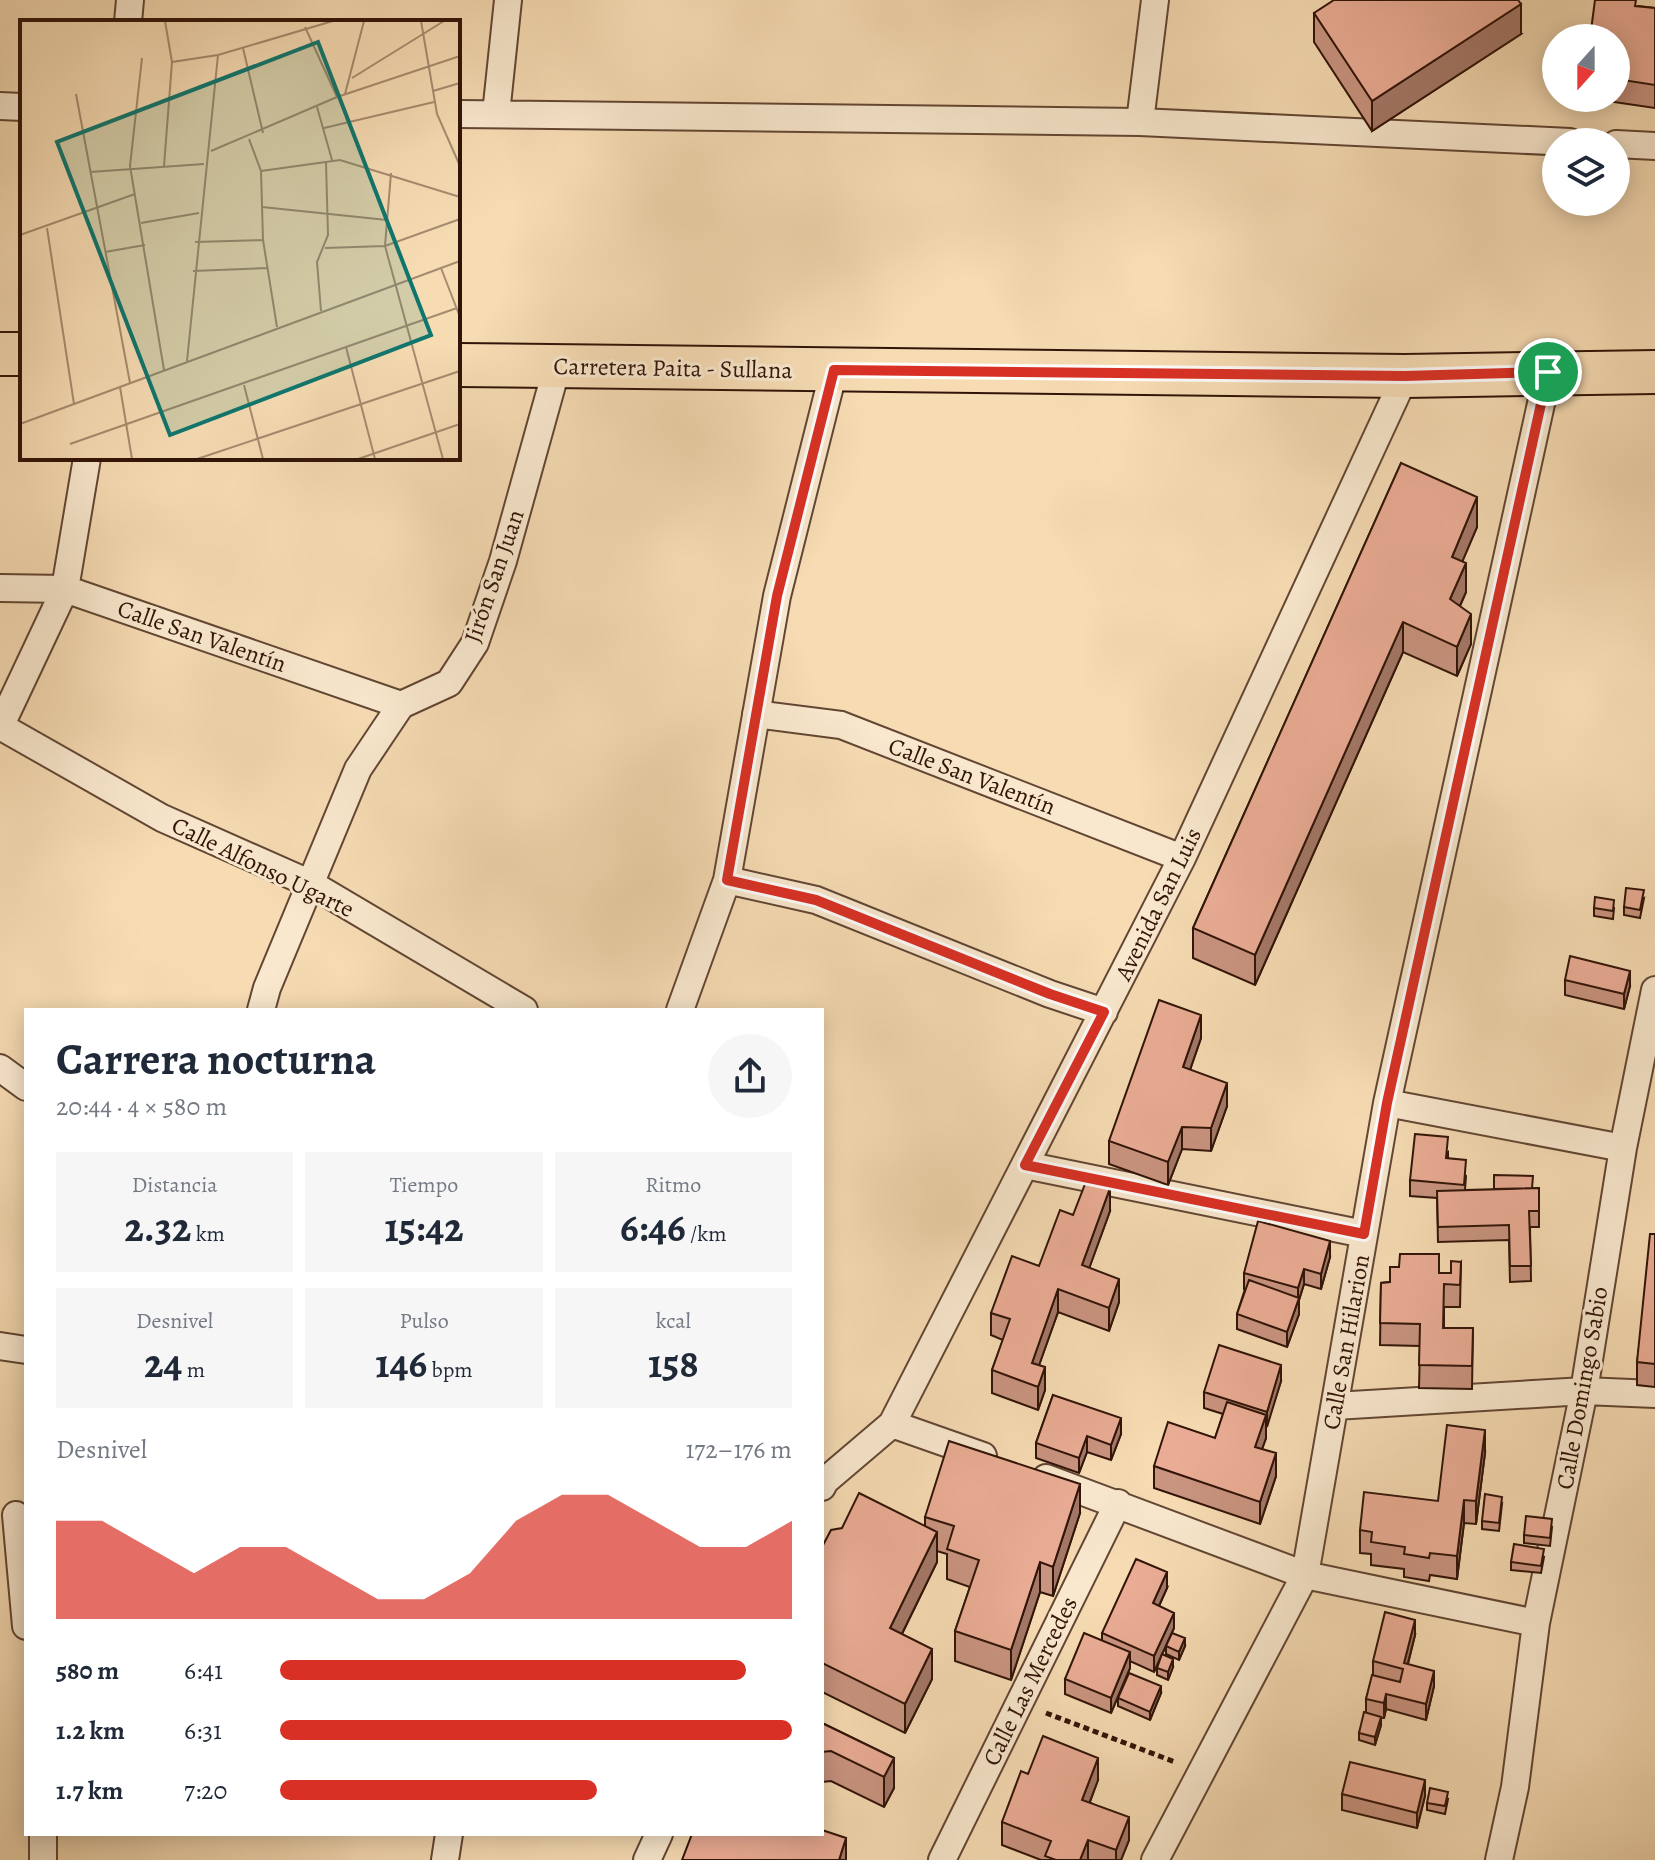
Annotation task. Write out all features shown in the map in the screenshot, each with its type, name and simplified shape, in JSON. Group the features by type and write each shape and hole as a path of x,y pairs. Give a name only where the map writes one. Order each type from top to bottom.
{"main road":[{"name":"Carretera Paita - Sullana","path":"460,365 1405,376 1655,372"}],"street":[{"path":"128,20 130,0"},
{"path":"496,114 508,0"},
{"path":"1140,122 1155,0"},
{"path":"0,106 20,107"},
{"path":"460,114 1140,122 1542,141"},
{"path":"1630,145 1655,146"},
{"name":"Jirón San Juan","path":"401,705 449,683 475,643 503,561 557,367"},
{"path":"681,1008 727,880 777,596 834,370"},
{"name":"Calle San Hilarion","path":"1155,1860 1305,1575 1387,1103 1548,372"},
{"name":"Avenida San Luis","path":"824,1482 892,1424 1182,858 1405,376"},
{"path":"0,726 65,589 87,460"},
{"name":"Calle San Valentín","path":"0,588 65,589 401,705"},
{"path":"262,1008 358,769 401,705"},
{"name":"Calle San Valentín","path":"756,714 841,725 1182,858"},
{"name":"Calle Alfonso Ugarte","path":"0,726 162,818 311,884 521,1008"},
{"path":"727,880 816,900 1050,994 1104,1012"},
{"name":"Calle Domingo Sabio","path":"1499,1860 1515,1787 1536,1623 1584,1391 1623,1148 1655,990"},
{"path":"0,1068 24,1086"},
{"path":"1387,1103 1623,1148"},
{"path":"1025,1165 1364,1234"},
{"path":"0,1346 24,1350"},
{"path":"1335,1406 1584,1391 1655,1394"},
{"path":"892,1424 1118,1503 1305,1575 1536,1623"},
{"name":"Calle Las Mercedes","path":"942,1860 1118,1503"},
{"path":"14,1514 24,1607"},
{"path":"43,1836 43,1860"},
{"path":"445,1860 449,1836"},
{"path":"647,1860 658,1836"}],"path":[{"path":"1019,1703 1201,1772"}],"building":[{"path":"1334,0 1518,0 1521,4 1372,101 1314,13"},
{"path":"1595,0 1636,0 1635,6 1655,8 1655,85 1630,81 1630,24 1592,24"},
{"path":"1401,463 1477,497 1452,557 1466,563 1450,599 1471,614 1457,647 1403,622 1255,955 1193,928"},
{"path":"1626,888 1644,890 1640,910 1624,907"},
{"path":"1595,897 1614,900 1613,911 1594,908"},
{"path":"1570,956 1630,971 1624,994 1565,980"},
{"path":"1159,1000 1201,1015 1183,1067 1227,1083 1211,1128 1182,1127 1168,1162 1109,1141"},
{"path":"1415,1134 1448,1137 1446,1158 1466,1160 1464,1185 1410,1180"},
{"path":"1494,1175 1533,1176 1532,1188 1494,1189"},
{"path":"1087,1179 1110,1188 1082,1265 1119,1279 1109,1308 1058,1289 1032,1363 1045,1367 1038,1387 992,1370 1010,1319 991,1313 1012,1256 1039,1266 1060,1210 1073,1215"},
{"path":"1539,1188 1539,1211 1529,1211 1531,1266 1510,1266 1509,1225 1438,1227 1437,1191"},
{"path":"1258,1221 1330,1241 1321,1274 1304,1269 1298,1288 1244,1273"},
{"path":"1650,1234 1655,1234 1655,1364 1637,1362"},
{"path":"1400,1254 1439,1254 1439,1273 1451,1273 1451,1261 1461,1262 1460,1285 1444,1284 1443,1328 1473,1328 1472,1366 1419,1365 1420,1324 1380,1323 1381,1283 1390,1282 1390,1267 1399,1267"},
{"path":"1249,1280 1299,1298 1287,1332 1237,1314"},
{"path":"1219,1345 1281,1365 1267,1412 1204,1392"},
{"path":"1053,1395 1121,1418 1111,1445 1087,1436 1079,1458 1036,1443"},
{"path":"1227,1402 1266,1415 1255,1447 1276,1453 1260,1502 1154,1466 1168,1422 1215,1438"},
{"path":"1447,1425 1485,1430 1476,1501 1464,1500 1457,1556 1430,1553 1429,1558 1404,1554 1405,1547 1371,1542 1372,1532 1360,1530 1364,1492 1438,1501"},
{"path":"949,1441 1080,1484 1053,1567 1040,1562 1011,1650 955,1631 979,1560 947,1549 954,1526 925,1517"},
{"path":"859,1493 937,1532 890,1628 932,1649 905,1704 824,1664 824,1543 831,1530 842,1528"},
{"path":"1485,1494 1502,1497 1499,1523 1482,1521"},
{"path":"1526,1516 1552,1519 1550,1538 1524,1535"},
{"path":"1514,1544 1544,1549 1541,1566 1511,1562"},
{"path":"1136,1559 1167,1572 1153,1603 1174,1613 1154,1656 1102,1633"},
{"path":"1385,1612 1415,1620 1404,1663 1434,1671 1426,1704 1386,1694 1384,1703 1366,1699 1372,1675 1400,1682 1403,1669 1373,1661"},
{"path":"1084,1633 1130,1652 1111,1698 1065,1679"},
{"path":"1172,1633 1185,1638 1179,1652 1166,1646"},
{"path":"1162,1654 1173,1659 1168,1672 1157,1668"},
{"path":"1129,1673 1161,1686 1150,1712 1118,1698"},
{"path":"1364,1712 1381,1717 1375,1737 1359,1733"},
{"path":"824,1724 894,1758 884,1777 831,1751 824,1752"},
{"path":"1043,1736 1098,1758 1082,1800 1129,1817 1116,1850 1088,1840 1080,1860 1056,1860 1045,1856 1051,1841 1002,1822 1021,1771 1028,1774"},
{"path":"1350,1762 1425,1780 1417,1813 1342,1794"},
{"path":"1430,1788 1448,1792 1445,1806 1427,1803"},
{"path":"824,1831 846,1838 839,1860 682,1860 691,1836 824,1836"}],"route":[{"path":"834,370 1405,376 1548,372 1387,1103 1364,1234 1025,1165 1104,1012 1050,994 816,900 727,880 777,596 834,370"}]}
